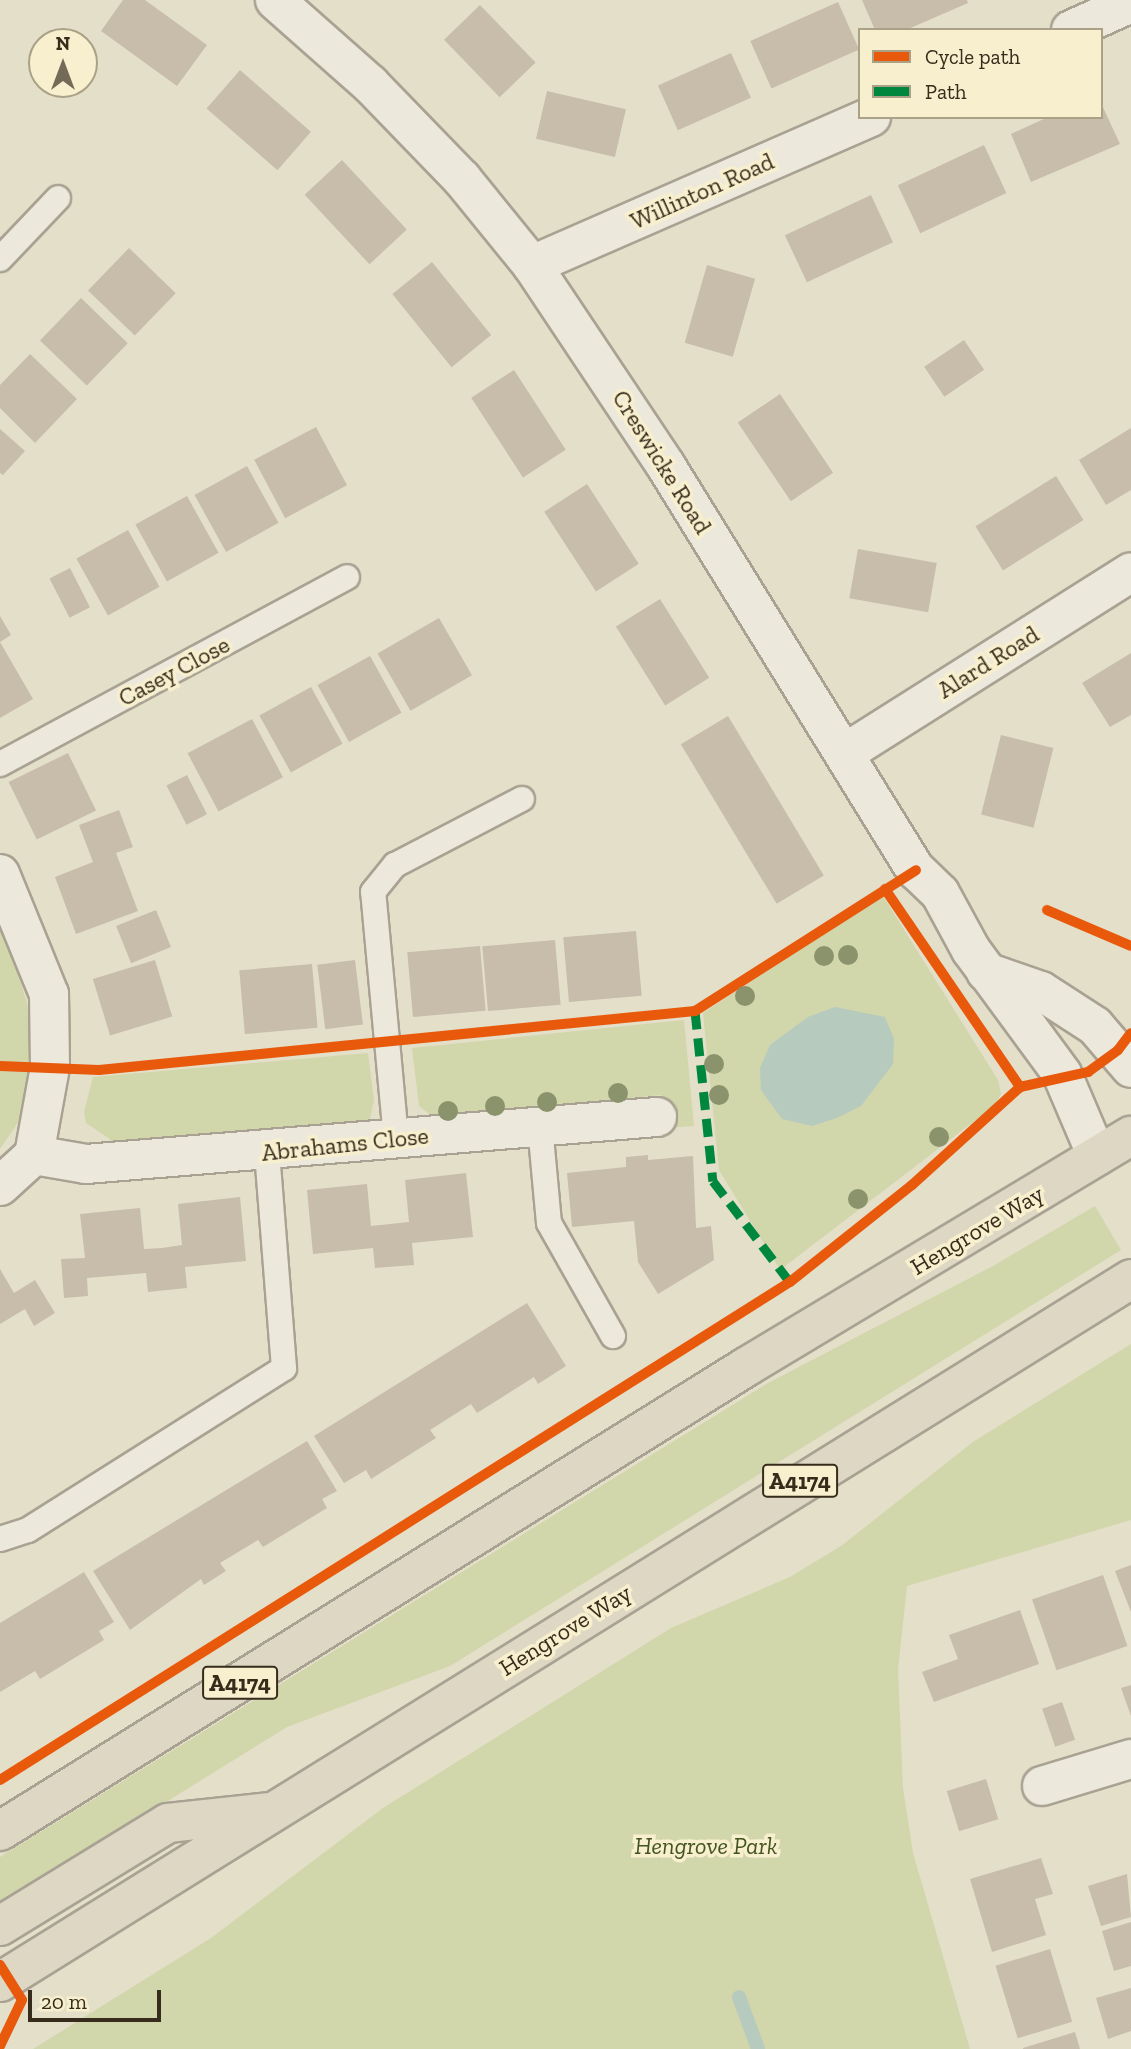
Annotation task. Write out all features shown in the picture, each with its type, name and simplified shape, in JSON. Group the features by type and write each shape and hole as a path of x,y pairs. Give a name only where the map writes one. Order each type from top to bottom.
{"highway":[{"name":"Hengrove Way","path":"0,1831 746,1367 1131,1136"},
{"path":"1097,1156 1131,1173"},
{"name":"Hengrove Way","path":"0,1982 279,1811 785,1490 1131,1279"},
{"path":"0,1926 168,1823 279,1811"}],"street":[{"name":"Creswicke Road","path":"275,0 370,84 462,179 532,265 593,354 916,870 940,893 986,972 1062,1074 1097,1156"},
{"path":"1075,28 1131,3"},
{"name":"Willinton Road","path":"532,265 866,119"},
{"name":"Alard Road","path":"845,753 1131,572"},
{"path":"0,874 49,994 50,1067 34,1155 0,1186"},
{"path":"986,972 1041,991 1095,1026 1131,1068"},
{"name":"Abrahams Close","path":"34,1155 86,1164 267,1152 396,1138 657,1117"},
{"path":"1042,1786 1129,1768"}],"lane":[{"path":"0,259 58,198"},
{"name":"Casey Close","path":"0,764 347,577"},
{"path":"396,1138 373,892 395,865 522,799"},
{"path":"540,1126 549,1223 613,1336"},
{"path":"0,1539 28,1530 284,1368 267,1152"}],"green space":[{"path":"883,896 998,1080 1001,1094 994,1106 780,1270 719,1170 703,1013"},
{"path":"0,913 32,1020 29,1090 17,1124 0,1149"},
{"path":"684,1020 694,1126 665,1128 661,1095 433,1117 419,1106 412,1048"},
{"path":"368,1053 374,1100 369,1123 110,1151 110,1139 86,1123 84,1112 93,1077"},
{"path":"1095,1206 1121,1250 450,1666 287,1727 0,1905 0,1857 768,1383 993,1266"},
{"name":"Hengrove Park","path":"1131,1344 1131,1520 907,1586 898,1669 903,1788 913,1853 970,2049 33,2049 211,1938 383,1808 671,1628 790,1577 841,1546 973,1442"}],"shaded area":[{"path":"835,1007 885,1017 894,1039 893,1064 861,1106 837,1118 812,1126 782,1119 761,1090 760,1068 770,1045 808,1017"}],"building":[{"path":"123,0 145,0 207,45 177,86 101,31"},
{"path":"862,0 967,0 968,3 911,28 874,28"},
{"path":"838,2 858,50 771,89 750,41"},
{"path":"480,5 536,63 500,97 444,40"},
{"path":"731,53 751,98 678,130 658,86"},
{"path":"240,70 311,132 277,170 207,108"},
{"path":"547,91 626,109 615,157 536,139"},
{"path":"1103,107 1120,144 1031,182 1011,134 1044,119 1103,119"},
{"path":"984,145 1006,193 920,233 898,185"},
{"path":"342,160 407,229 369,264 305,195"},
{"path":"871,195 893,242 807,282 785,235"},
{"path":"129,248 176,293 135,336 88,290"},
{"path":"432,262 491,335 452,367 392,294"},
{"path":"707,265 755,279 733,357 685,343"},
{"path":"81,298 128,343 87,386 40,340"},
{"path":"964,340 984,370 944,397 924,367"},
{"path":"30,354 77,399 35,443 0,408 0,385"},
{"path":"514,370 566,450 523,477 471,398"},
{"path":"780,394 833,473 791,501 738,423"},
{"path":"316,427 347,485 285,518 254,460"},
{"path":"1131,428 1131,490 1106,505 1079,460"},
{"path":"0,429 25,451 3,475 0,473"},
{"path":"247,466 279,523 226,552 195,495"},
{"path":"1056,476 1084,520 1003,570 975,526"},
{"path":"587,484 639,564 596,591 544,512"},
{"path":"187,496 219,553 167,581 135,525"},
{"path":"128,530 160,587 108,615 76,559"},
{"path":"858,549 937,563 928,612 849,598"},
{"path":"70,568 90,607 69,618 50,578"},
{"path":"660,599 709,678 665,705 616,627"},
{"path":"0,616 11,635 0,642"},
{"path":"439,618 472,675 411,711 378,654"},
{"path":"0,642 33,699 0,718"},
{"path":"1131,653 1131,715 1110,727 1082,683"},
{"path":"370,656 402,713 349,742 318,685"},
{"path":"311,687 343,744 291,772 259,716"},
{"path":"728,716 824,875 777,904 681,744"},
{"path":"252,719 283,777 219,812 188,753"},
{"path":"1001,735 1053,748 1034,828 981,815"},
{"path":"68,753 96,811 37,839 9,782"},
{"path":"187,775 207,814 186,825 167,785"},
{"path":"119,810 133,847 116,853 138,911 76,934 55,877 93,862 79,825"},
{"path":"156,910 171,947 131,963 116,926"},
{"path":"636,931 642,996 569,1002 563,937"},
{"path":"555,940 561,1005 488,1011 482,946"},
{"path":"480,946 486,1011 413,1017 407,952"},
{"path":"155,960 172,1016 110,1035 93,979"},
{"path":"355,960 363,1025 325,1029 317,965"},
{"path":"312,964 318,1028 245,1034 239,970"},
{"path":"648,1155 648,1160 693,1156 696,1228 711,1226 714,1260 658,1294 638,1262 634,1221 572,1227 567,1173 626,1167 626,1157"},
{"path":"466,1173 473,1237 412,1243 414,1265 375,1268 373,1248 313,1254 307,1190 367,1184 371,1226 409,1222 405,1180"},
{"path":"240,1197 246,1261 185,1267 187,1288 148,1292 146,1273 87,1278 88,1296 64,1298 61,1259 85,1258 80,1214 140,1208 144,1249 162,1248 182,1245 178,1204"},
{"path":"0,1269 14,1293 35,1280 55,1313 34,1326 25,1309 0,1324"},
{"path":"527,1303 566,1366 538,1384 534,1377 477,1413 471,1404 430,1430 436,1438 371,1479 366,1470 344,1483 314,1436"},
{"path":"307,1441 337,1491 322,1499 327,1508 263,1547 258,1540 220,1563 226,1571 204,1585 201,1579 130,1630 93,1571"},
{"path":"1131,1565 1131,1612 1115,1571"},
{"path":"84,1572 114,1622 99,1631 104,1640 40,1679 35,1671 0,1692 0,1623"},
{"path":"1103,1575 1127,1646 1057,1670 1032,1599"},
{"path":"1020,1610 1039,1664 934,1702 922,1672 958,1659 949,1635"},
{"path":"1131,1685 1131,1716 1121,1688"},
{"path":"1062,1702 1075,1740 1055,1747 1042,1709"},
{"path":"986,1779 998,1819 959,1831 947,1791"},
{"path":"1041,1858 1053,1894 1035,1899 1046,1935 992,1952 970,1879"},
{"path":"1127,1874 1131,1917 1101,1926 1088,1886"},
{"path":"1131,1922 1131,1966 1114,1971 1102,1931"},
{"path":"1050,1949 1072,2022 1018,2038 995,1966"},
{"path":"1131,1988 1131,2031 1108,2039 1096,1998"},
{"path":"1075,2032 1080,2049 1023,2049 1023,2048"}],"waterway":[{"path":"739,1997 758,2049"}],"marked path":[{"path":"695,1011 713,1181 790,1282"}],"cycle path":[{"path":"0,1066 99,1070 695,1011 916,870"},
{"path":"885,889 1020,1087"},
{"path":"1047,910 1131,946"},
{"path":"0,1780 790,1282 912,1185 1020,1087 1088,1072 1118,1050 1131,1033"},
{"path":"0,1965 22,2000 0,2046"}]}
